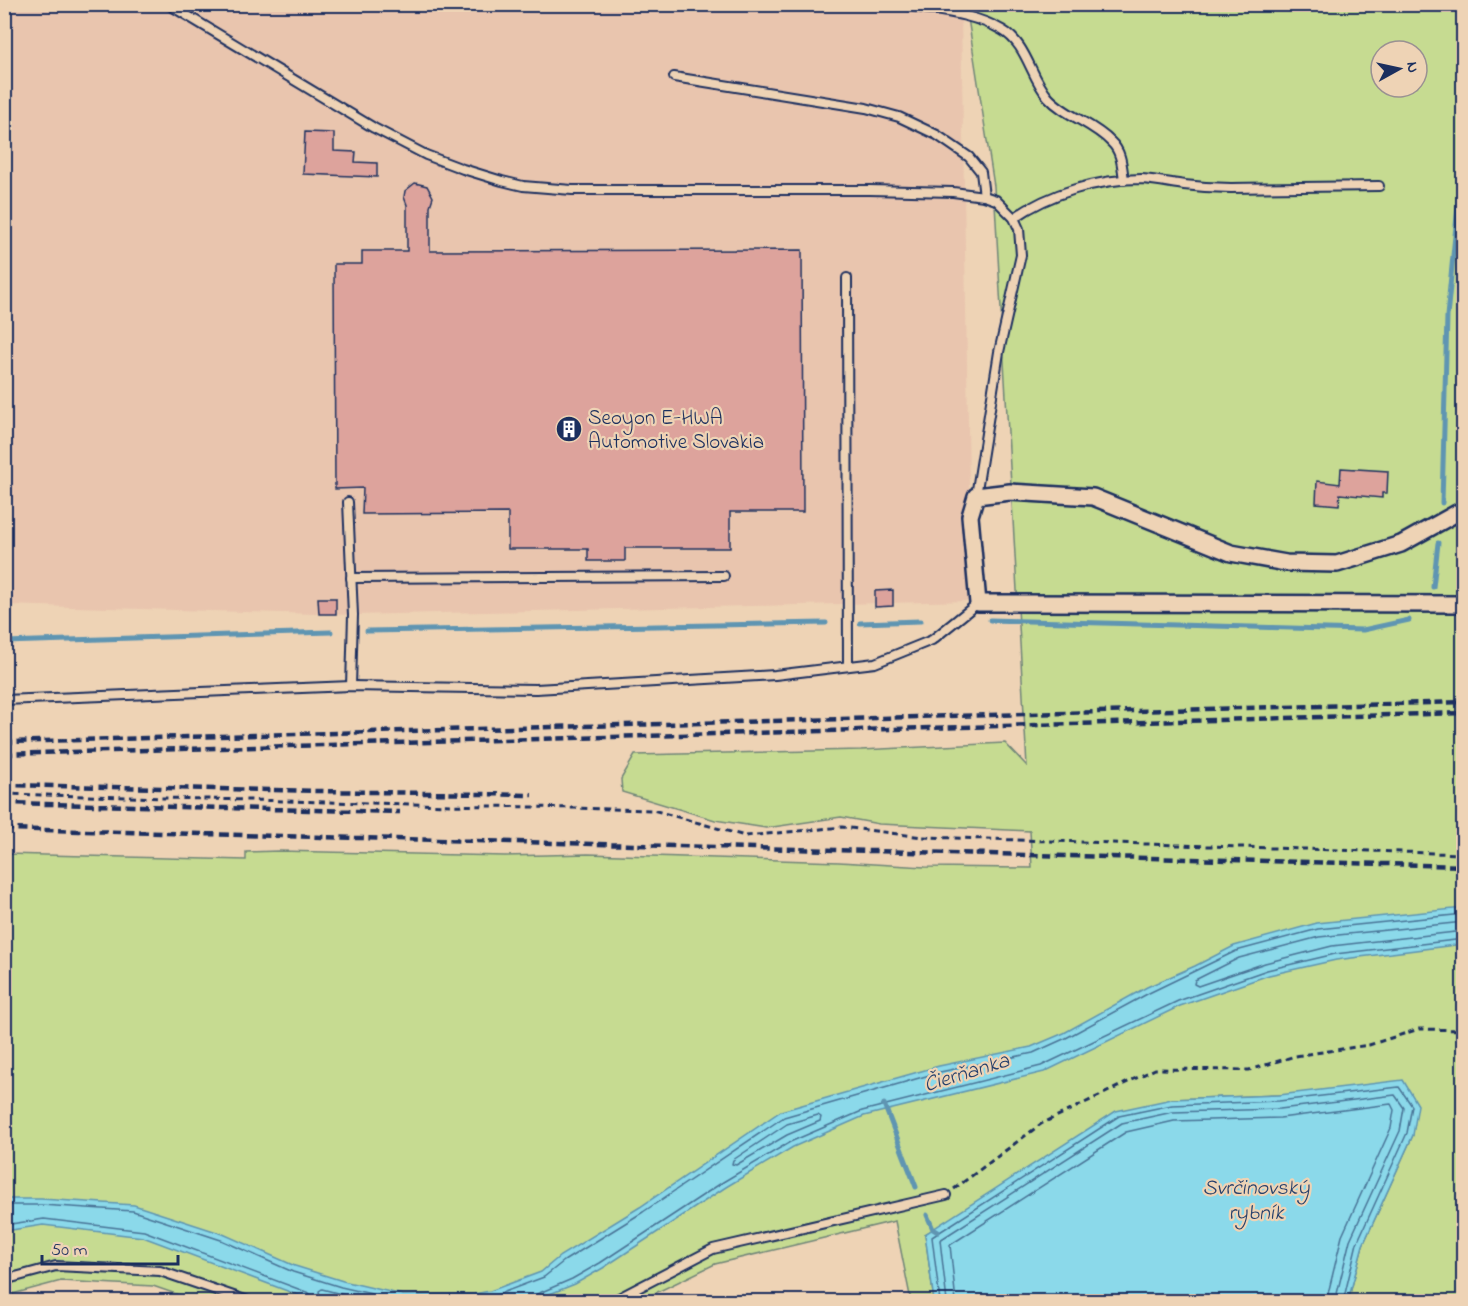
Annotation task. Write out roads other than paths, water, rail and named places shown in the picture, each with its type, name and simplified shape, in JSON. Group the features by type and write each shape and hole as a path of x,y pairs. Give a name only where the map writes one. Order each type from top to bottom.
{"street":[{"path":"1464,509 1401,544 1337,564 1287,563 1231,552 1093,497 1010,492 976,496 970,516 978,603 1464,604"}],"lane":[{"path":"168,4 333,105 410,147 454,166 512,183 544,188 593,191 953,192 996,200 1014,218 1019,229 1021,255 999,352 976,496"},
{"path":"900,4 963,15 1004,31 1015,40 1047,96 1112,142 1122,161 1124,180"},
{"path":"674,77 762,90 883,112 899,117 937,135 969,157 981,172 984,196"},
{"path":"1014,218 1030,207 1068,192 1124,180 1143,179 1231,188 1379,186"},
{"path":"847,278 848,666"},
{"path":"348,502 353,615 351,686"},
{"path":"351,578 724,576"},
{"path":"4,700 351,686 536,689 775,675 875,663 932,640 978,603"},
{"path":"611,1302 713,1250 946,1195"},
{"path":"4,1280 56,1266 160,1271 251,1302"}],"water":[{"name":"Čierňanka","path":"1463,908 1463,944 1336,960 1269,975 1180,1006 1044,1072 864,1116 793,1147 726,1187 603,1268 575,1284 532,1301 314,1301 143,1237 43,1225 5,1231 5,1199 134,1205 223,1234 295,1266 343,1281 403,1295 474,1294 490,1291 541,1272 560,1256 640,1207 781,1111 939,1066 1031,1047 1064,1033 1147,987 1234,946 1317,923"},
{"name":"Svrčinovský rybník","path":"1403,1080 1418,1105 1413,1135 1363,1245 1348,1301 934,1301 925,1234 1116,1111 1172,1099 1279,1095"}],"waterway":[{"path":"1442,503 1447,316 1461,176 1464,174"},
{"path":"1433,587 1438,543"},
{"path":"990,620 1363,630 1409,620"},
{"path":"860,623 920,621"},
{"path":"367,631 826,623"},
{"path":"4,642 331,632"},
{"path":"884,1104 916,1187"},
{"path":"927,1215 933,1229 938,1232"}],"railway":[{"path":"4,742 1464,702"},
{"path":"4,754 1464,713"},
{"path":"4,785 532,795"},
{"path":"4,803 400,812"},
{"path":"4,829 1464,866"}],"place":[{"name":"Seoyon E-HWA Automotive Slovakia","path":"569,429"}]}
